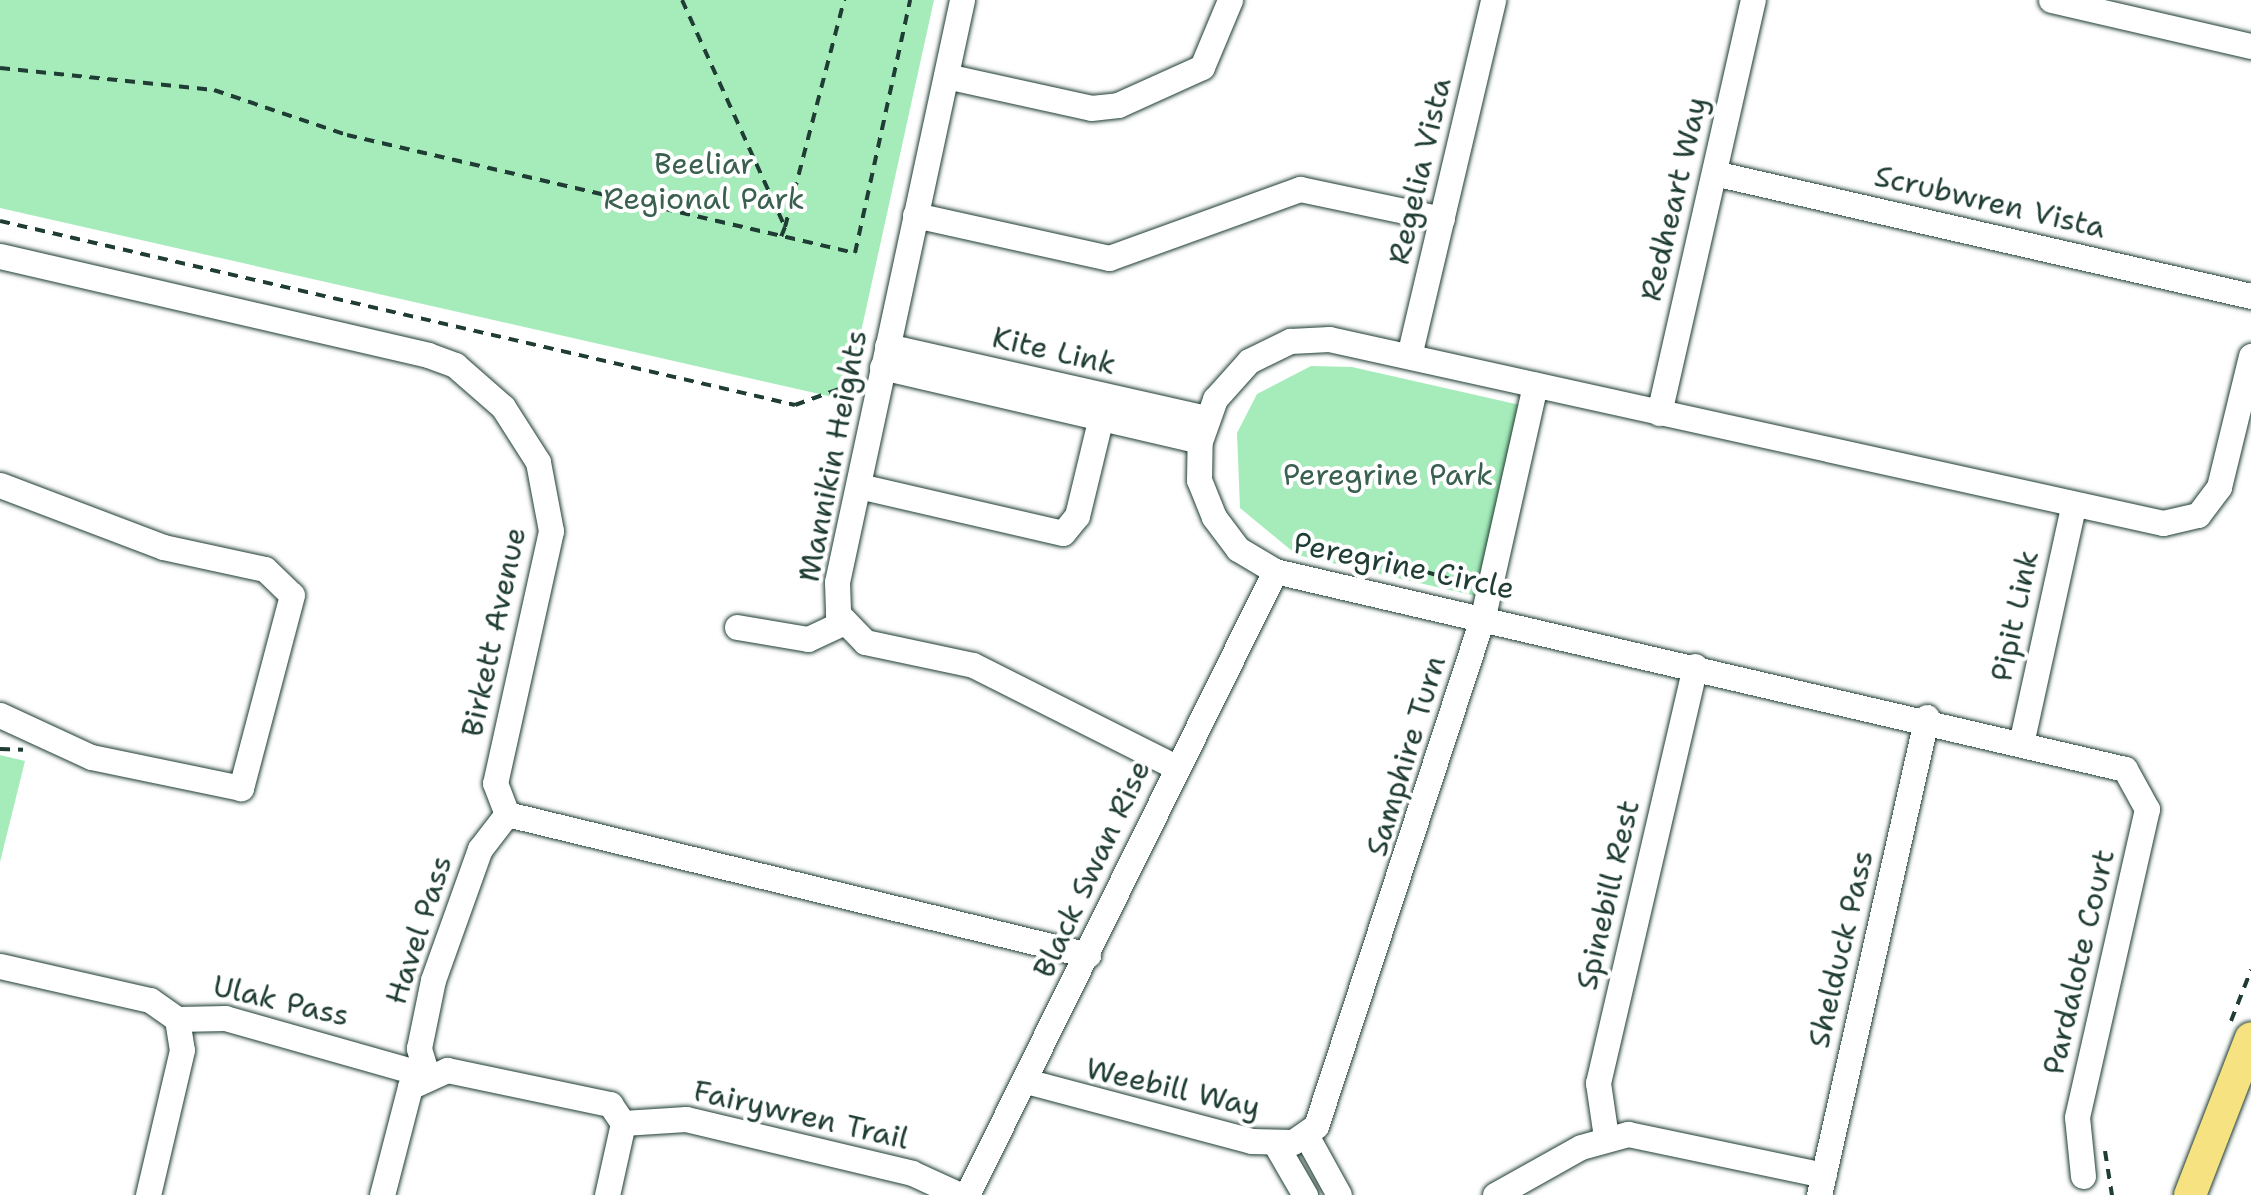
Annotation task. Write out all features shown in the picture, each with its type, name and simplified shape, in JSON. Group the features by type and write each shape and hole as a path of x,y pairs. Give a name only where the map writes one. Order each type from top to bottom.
{"main road":[{"path":"2190,1195 2251,1038"}],"street":[{"name":"Mannikin Heights","path":"962,0 836,582 843,624 865,642 973,665 1176,766"},
{"path":"946,76 1091,108 1118,104 1202,67 1230,0"},
{"name":"Regelia Vista","path":"1409,356 1493,0"},
{"name":"Redheart Way","path":"1659,412 1753,0"},
{"path":"2052,0 2251,46"},
{"name":"Scrubwren Vista","path":"1714,172 2251,296"},
{"path":"915,215 1109,258 1300,189 1442,220"},
{"name":"Birkett Avenue","path":"0,256 428,355 456,365 503,407 538,462 551,530 495,783 507,814"},
{"path":"1203,429 1248,361 1290,341 1409,356 2128,519 2182,522 2210,502 2251,356"},
{"name":"Kite Link","path":"883,367 1203,429"},
{"name":"Samphire Turn","path":"1306,1135 1327,1108 1482,616 1535,384"},
{"path":"859,486 1063,533 1077,516 1104,407"},
{"name":"Peregrine Circle","path":"1203,429 1200,480 1214,518 1238,549 1276,572 2022,739 2125,769"},
{"path":"0,485 286,583 292,608 240,788 91,757 0,714"},
{"name":"Pipit Link","path":"2022,739 2073,507"},
{"name":"Black Swan Rise","path":"963,1195 1026,1081 1176,766 1276,572"},
{"path":"737,626 808,639 843,624"},
{"name":"Spinebill Rest","path":"1606,1138 1598,1082 1695,666"},
{"name":"Shelduck Pass","path":"1821,1185 1926,717"},
{"name":"Pardalote Court","path":"2083,1176 2077,1118 2147,808 2125,769"},
{"path":"507,814 1088,955"},
{"name":"Havel Pass","path":"427,1076 419,1048 433,980 480,849 507,814"},
{"path":"0,966 150,1000 177,1020 182,1050 148,1195"},
{"name":"Ulak Pass","path":"177,1020 225,1018 427,1076 467,1071 588,1096 610,1104 623,1124"},
{"path":"382,1195 405,1097 427,1076"},
{"name":"Weebill Way","path":"1026,1081 1276,1144 1306,1135"},
{"name":"Fairywren Trail","path":"623,1124 686,1119 912,1174 963,1195"},
{"path":"607,1195 623,1124"},
{"path":"1495,1195 1606,1138 1651,1134 1821,1185"},
{"path":"1306,1135 1338,1195"},
{"path":"1276,1144 1306,1195"}],"path":[{"path":"682,0 785,227"},
{"path":"781,238 844,0"},
{"path":"0,68 214,90 347,135 690,208 781,238 855,253 910,0"},
{"path":"0,221 795,406 855,383 883,367"},
{"path":"1350,565 1392,562 1489,590"},
{"path":"2101,1144 2115,1172 2112,1195"}],"green space":[{"name":"Beeliar Regional Park","path":"0,0 934,0 846,400 0,208"},
{"name":"Peregrine Park","path":"1311,366 1352,367 1520,405 1476,596 1297,555 1240,508 1237,433 1257,394"},
{"path":"0,755 25,761 0,862"}]}
